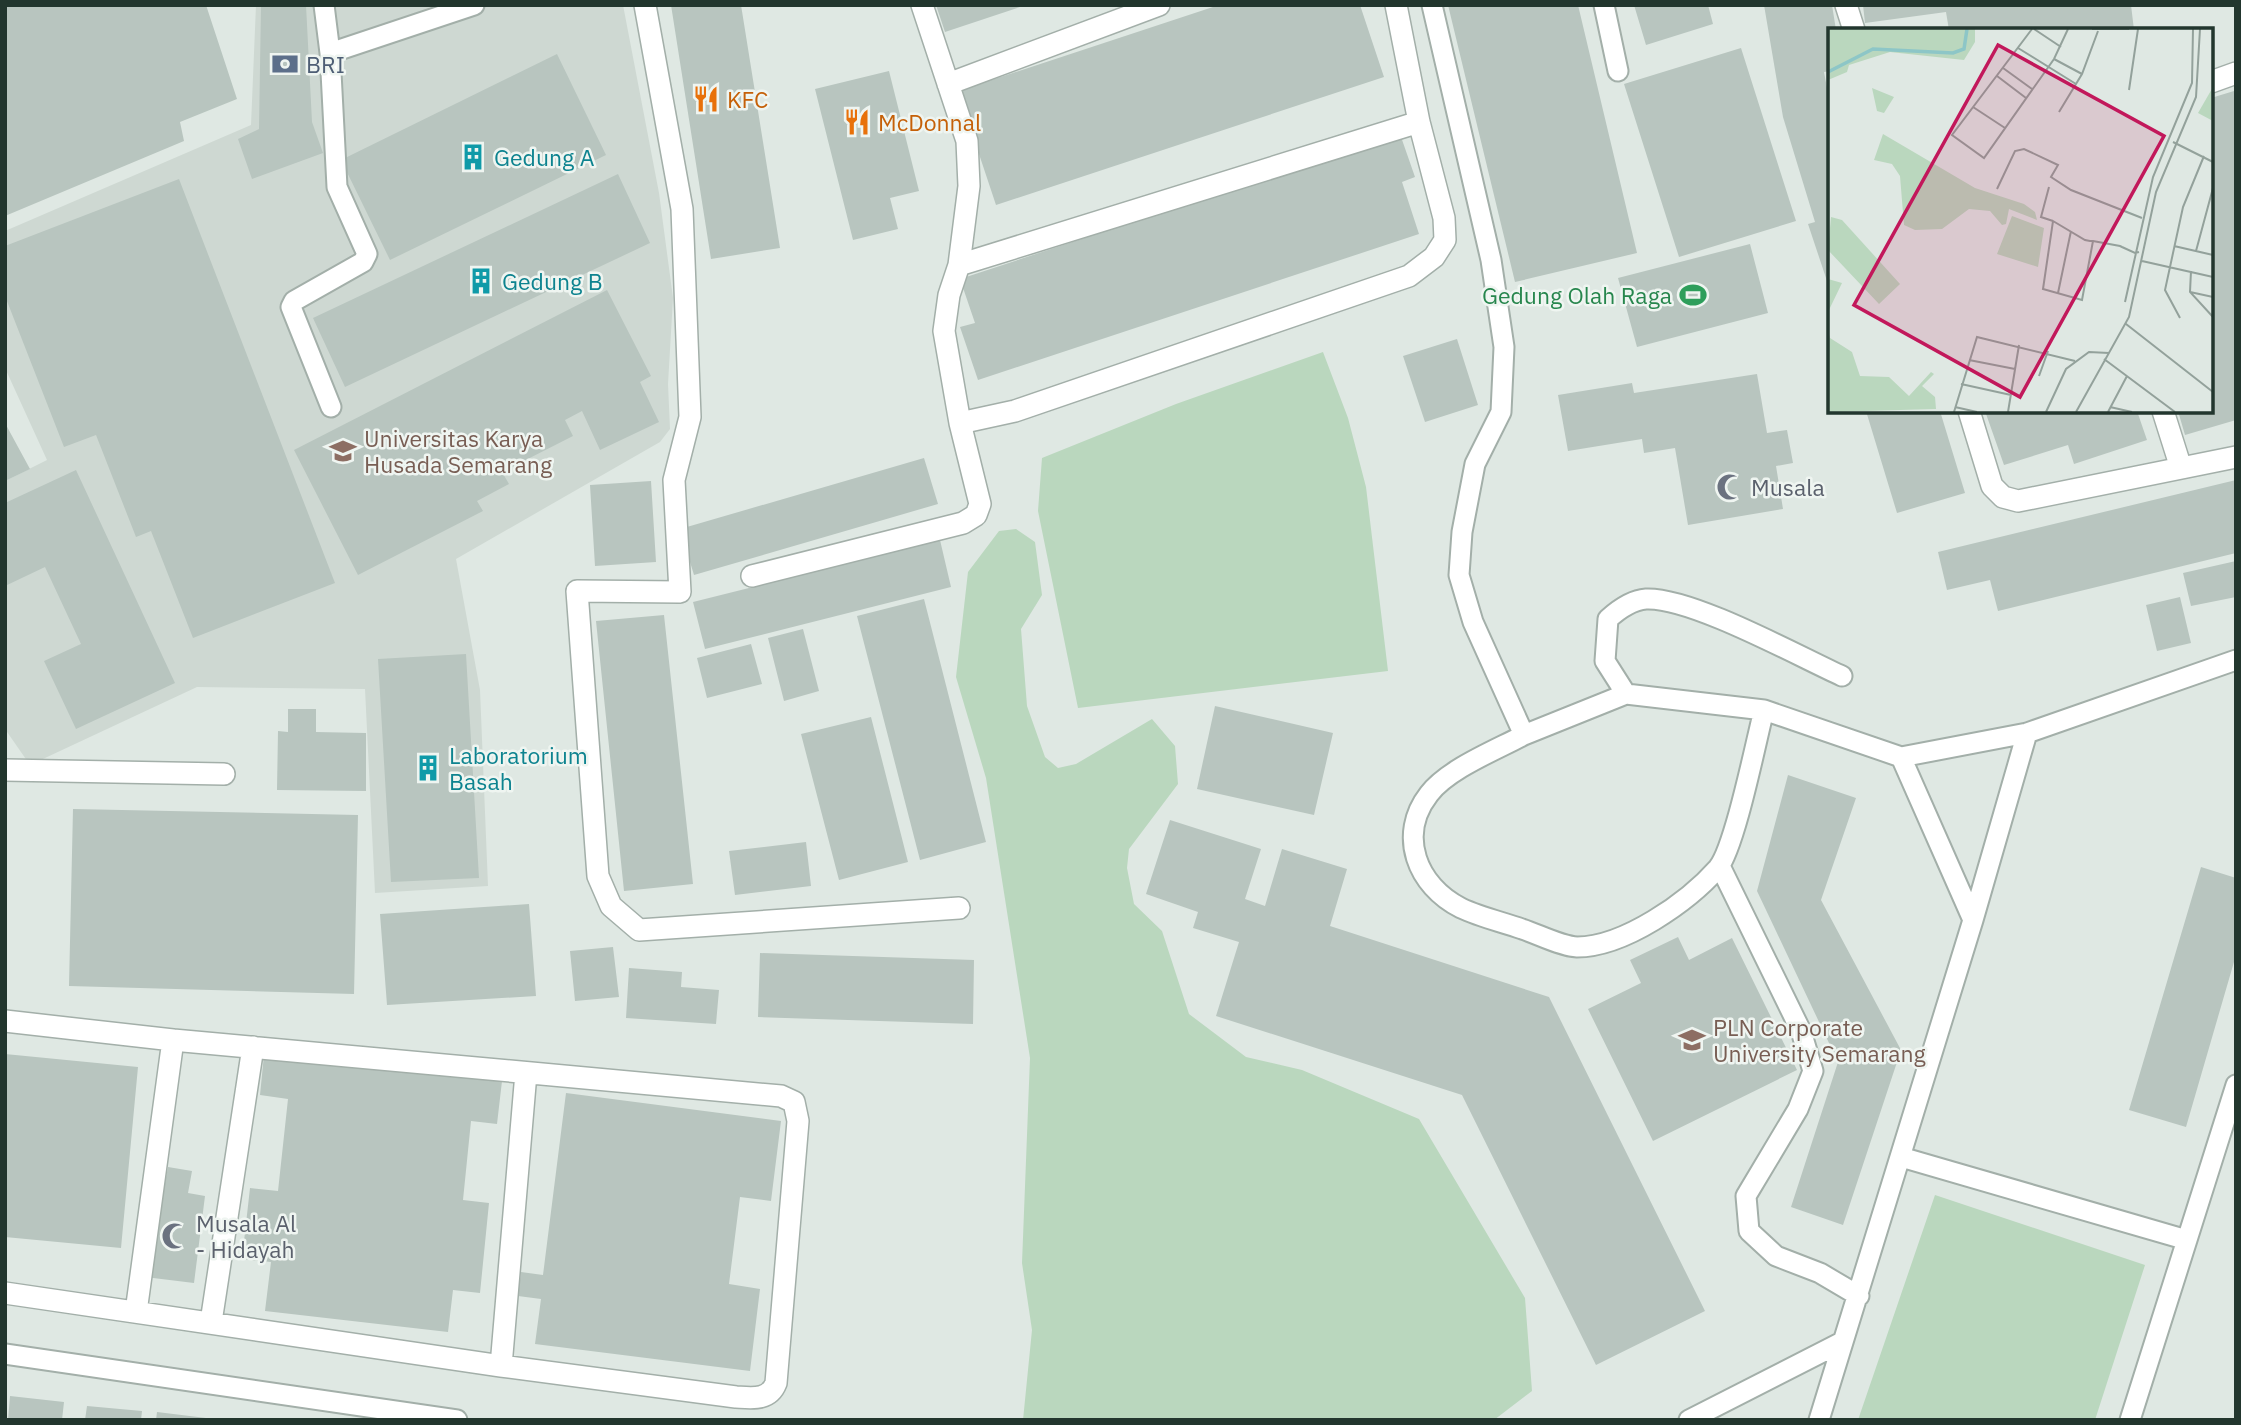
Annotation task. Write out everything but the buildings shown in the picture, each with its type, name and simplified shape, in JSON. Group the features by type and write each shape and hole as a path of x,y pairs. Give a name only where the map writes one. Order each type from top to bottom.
{"street":[{"path":"645,5 682,209 690,417 674,480 680,592 577,591 598,876 611,906 639,930 958,908"},
{"path":"752,576 963,523 976,515 981,504 960,424 944,331 949,295 959,265 969,186 968,152 957,107 922,5"},
{"path":"948,84 1159,5"},
{"path":"960,424 1015,411 1409,276 1434,257 1445,240 1444,218 1419,122 1396,5"},
{"path":"1846,5 1853,28"},
{"path":"2213,81 2236,73"},
{"path":"959,265 1419,122"},
{"path":"1970,413 1992,486 2003,497 2018,501 2236,457"},
{"path":"2164,413 2181,468"},
{"path":"5,770 224,775"},
{"path":"5,1021 173,1040 780,1096 794,1102 798,1121 777,1369 774,1390 762,1397 501,1367 5,1293"},
{"path":"136,1312 173,1040"},
{"path":"211,1322 253,1047"},
{"path":"501,1367 526,1073"}],"lane":[{"path":"324,5 330,53 337,187 367,254 363,262 294,301 291,307 331,407"},
{"path":"330,53 474,5"},
{"path":"1432,5 1491,260 1504,347 1501,412 1475,464 1462,532 1459,575 1473,622 1524,735"},
{"path":"1604,5 1618,71"},
{"path":"1626,694 1605,661 1608,619 1620,608 1644,599 1682,604 1842,676"},
{"path":"1764,710 1731,836 1720,866 1689,894 1632,934 1575,947 1461,908 1432,888 1415,859 1411,838 1423,802 1431,791 1451,775 1524,735 1626,694 1764,710 1900,757 2027,733 2236,660"},
{"path":"1819,1420 1973,920 2027,733"},
{"path":"1900,757 1973,920"},
{"path":"1720,866 1801,1031 1813,1071 1798,1109 1745,1196 1749,1231 1776,1256 1820,1273 1859,1296"},
{"path":"2130,1420 2236,1086"},
{"path":"1901,1157 2188,1240"},
{"path":"1689,1420 1842,1342"},
{"path":"5,1354 457,1420"}],"shaded area":[{"name":"Universitas Karya Husada Semarang","path":"256,5 623,5 659,193 673,298 668,384 670,429 660,442 456,559 480,690 488,886 375,893 365,689 197,687 30,765 5,729 5,481 47,460 5,368 5,231 251,125"}],"green space":[{"path":"1323,352 1348,418 1366,487 1388,671 1078,708 1038,511 1042,458 1176,404"},
{"path":"1016,529 1035,542 1042,595 1021,629 1027,706 1045,757 1058,768 1076,764 1152,719 1175,746 1178,784 1129,849 1127,868 1134,904 1162,931 1189,1014 1246,1057 1302,1070 1419,1119 1525,1298 1532,1391 1494,1420 1023,1420 1032,1330 1022,1263 1030,1058 986,778 956,677 968,572 999,531"},
{"path":"1935,1195 2145,1265 2095,1420 1858,1420"}],"place":[{"name":"BRI","path":"285,64"},
{"name":"KFC","path":"706,99"},
{"name":"McDonnal","path":"857,122"},
{"name":"Gedung A","path":"473,157"},
{"name":"Gedung B","path":"481,281"},
{"name":"Gedung Olah Raga","path":"1693,295"},
{"name":"Universitas Karya Husada Semarang","path":"343,451"},
{"name":"Musala","path":"1730,487"},
{"name":"Laboratorium Basah","path":"428,768"},
{"name":"PLN Corporate University Semarang","path":"1692,1040"},
{"name":"Musala Al - Hidayah","path":"175,1236"}]}
